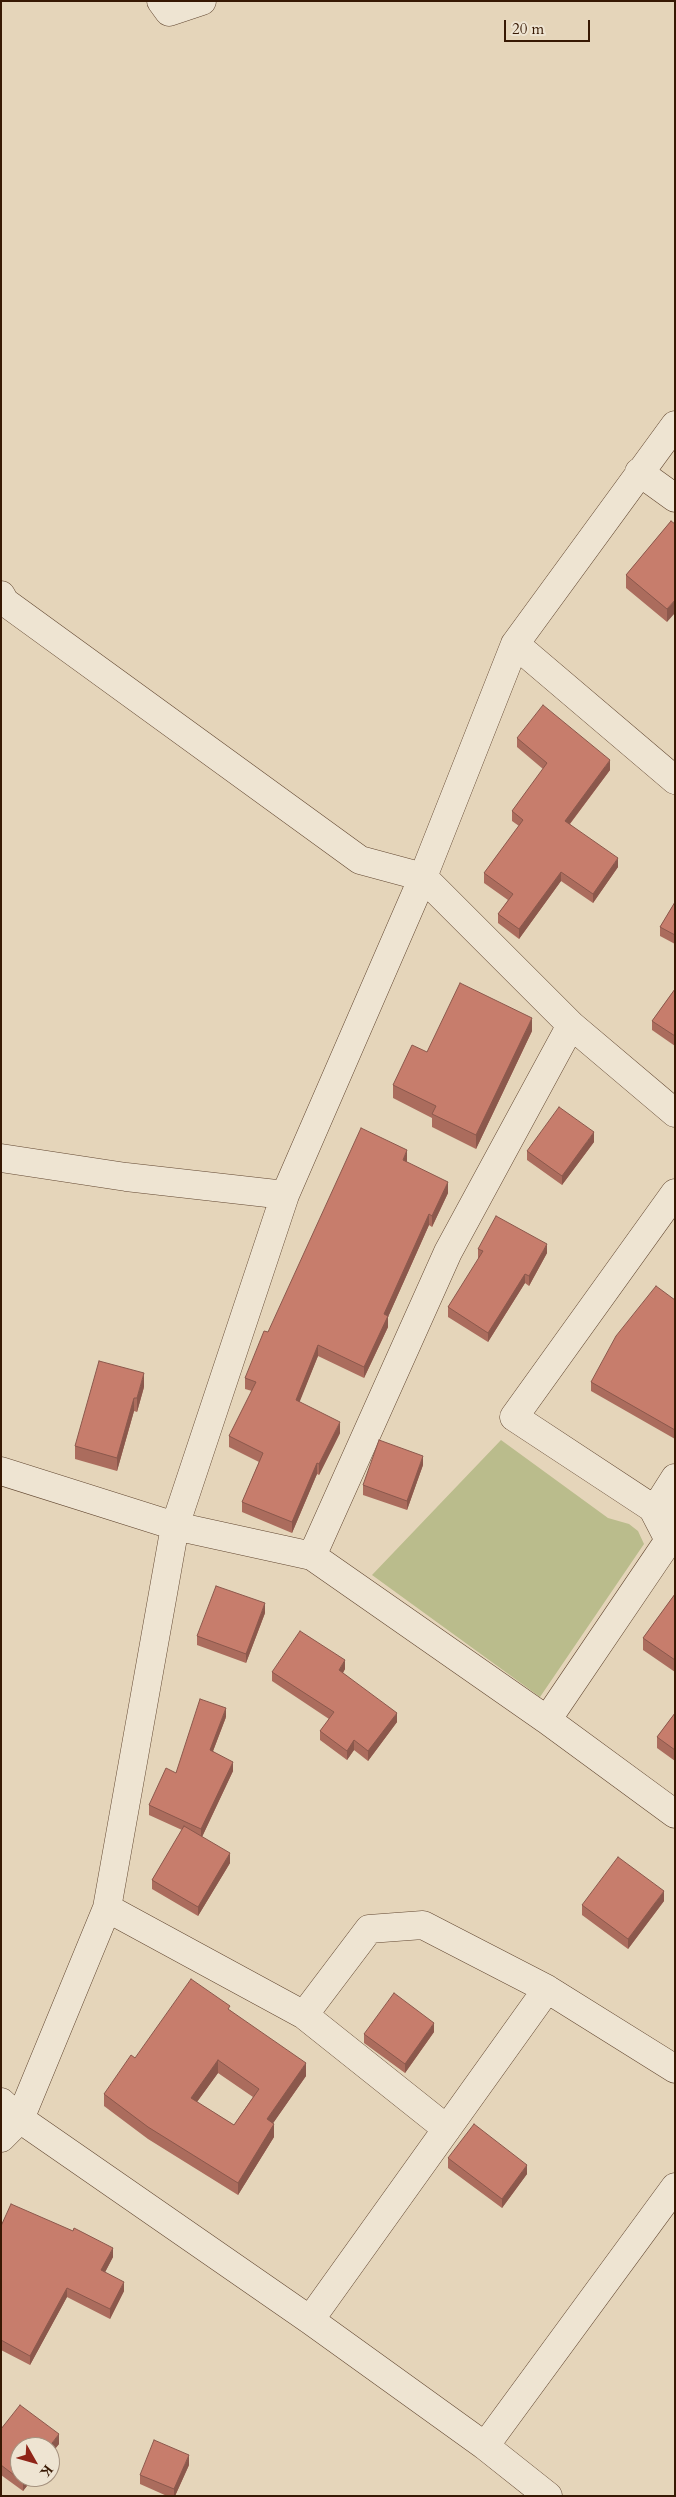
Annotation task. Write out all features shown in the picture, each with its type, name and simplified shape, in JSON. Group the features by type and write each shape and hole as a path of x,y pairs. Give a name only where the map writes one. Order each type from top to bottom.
{"street":[{"path":"161,1 169,12 202,1"},
{"path":"1,2138 11,2111 107,1908 175,1526 285,1195 424,877 514,644 675,424"},
{"path":"640,472 675,498"},
{"path":"1,595 5,602 360,860 424,877 572,1025 675,1113"},
{"path":"514,644 675,780"},
{"path":"312,1556 448,1252 572,1025"},
{"path":"1,1158 126,1177 285,1195"},
{"path":"664,1517 514,1417 675,1193"},
{"path":"1,1471 175,1526 312,1556 547,1720 675,1814"},
{"path":"547,1720 670,1540 664,1517 675,1478"},
{"path":"107,1908 304,2015 447,2129"},
{"path":"304,2015 369,1929 423,1925 548,1989 675,2069"},
{"path":"310,2320 548,1989"},
{"path":"11,2111 310,2320 485,2446 548,2496"},
{"path":"485,2446 675,2187"}],"green space":[{"path":"501,1440 608,1518 629,1524 638,1531 644,1544 540,1697 372,1575"}],"building":[{"path":"671,521 675,524 675,600 667,609 626,575"},
{"path":"543,705 610,760 565,821 618,858 593,894 561,872 519,929 498,914 513,894 484,873 523,820 512,811 547,763 517,738"},
{"path":"675,902 675,935 660,927"},
{"path":"460,983 532,1018 476,1135 432,1114 436,1106 393,1085 412,1045 427,1052"},
{"path":"675,989 675,1036 652,1021"},
{"path":"559,1107 594,1132 562,1176 527,1151"},
{"path":"361,1128 407,1150 403,1160 448,1182 432,1216 429,1214 384,1314 388,1316 364,1367 318,1345 296,1400 340,1422 319,1464 317,1463 292,1522 242,1502 263,1453 229,1436 256,1382 245,1378 264,1331 268,1332"},
{"path":"496,1216 547,1244 529,1276 525,1274 488,1333 448,1307 483,1251 478,1249"},
{"path":"656,1286 675,1300 675,1430 591,1382 616,1336"},
{"path":"99,1361 144,1373 137,1398 134,1398 117,1458 75,1446"},
{"path":"379,1440 423,1456 407,1501 363,1485"},
{"path":"216,1586 265,1603 246,1654 197,1636"},
{"path":"675,1594 675,1660 643,1638"},
{"path":"300,1631 345,1660 339,1670 397,1713 368,1751 354,1740 347,1751 320,1731 334,1712 272,1672"},
{"path":"200,1699 226,1708 210,1750 233,1762 201,1829 149,1805 166,1768 176,1773"},
{"path":"675,1713 675,1750 657,1737"},
{"path":"184,1826 230,1853 198,1907 152,1880"},
{"path":"618,1857 664,1891 628,1939 582,1905"},
{"path":"191,1979 230,2006 228,2009 306,2063 267,2119 274,2124 238,2183 148,2127 104,2094 131,2055 135,2058","holes":["218,2060 259,2089 234,2125 191,2098"]},
{"path":"394,1993 434,2023 405,2064 364,2034"},
{"path":"474,2124 527,2165 502,2199 448,2158"},
{"path":"11,2204 73,2231 74,2228 113,2248 101,2270 124,2282 110,2309 67,2288 30,2356 1,2340 1,2226"},
{"path":"20,2405 59,2434 57,2437 10,2437 10,2472 1,2465 1,2429"},
{"path":"154,2440 189,2455 174,2489 140,2475"}]}
